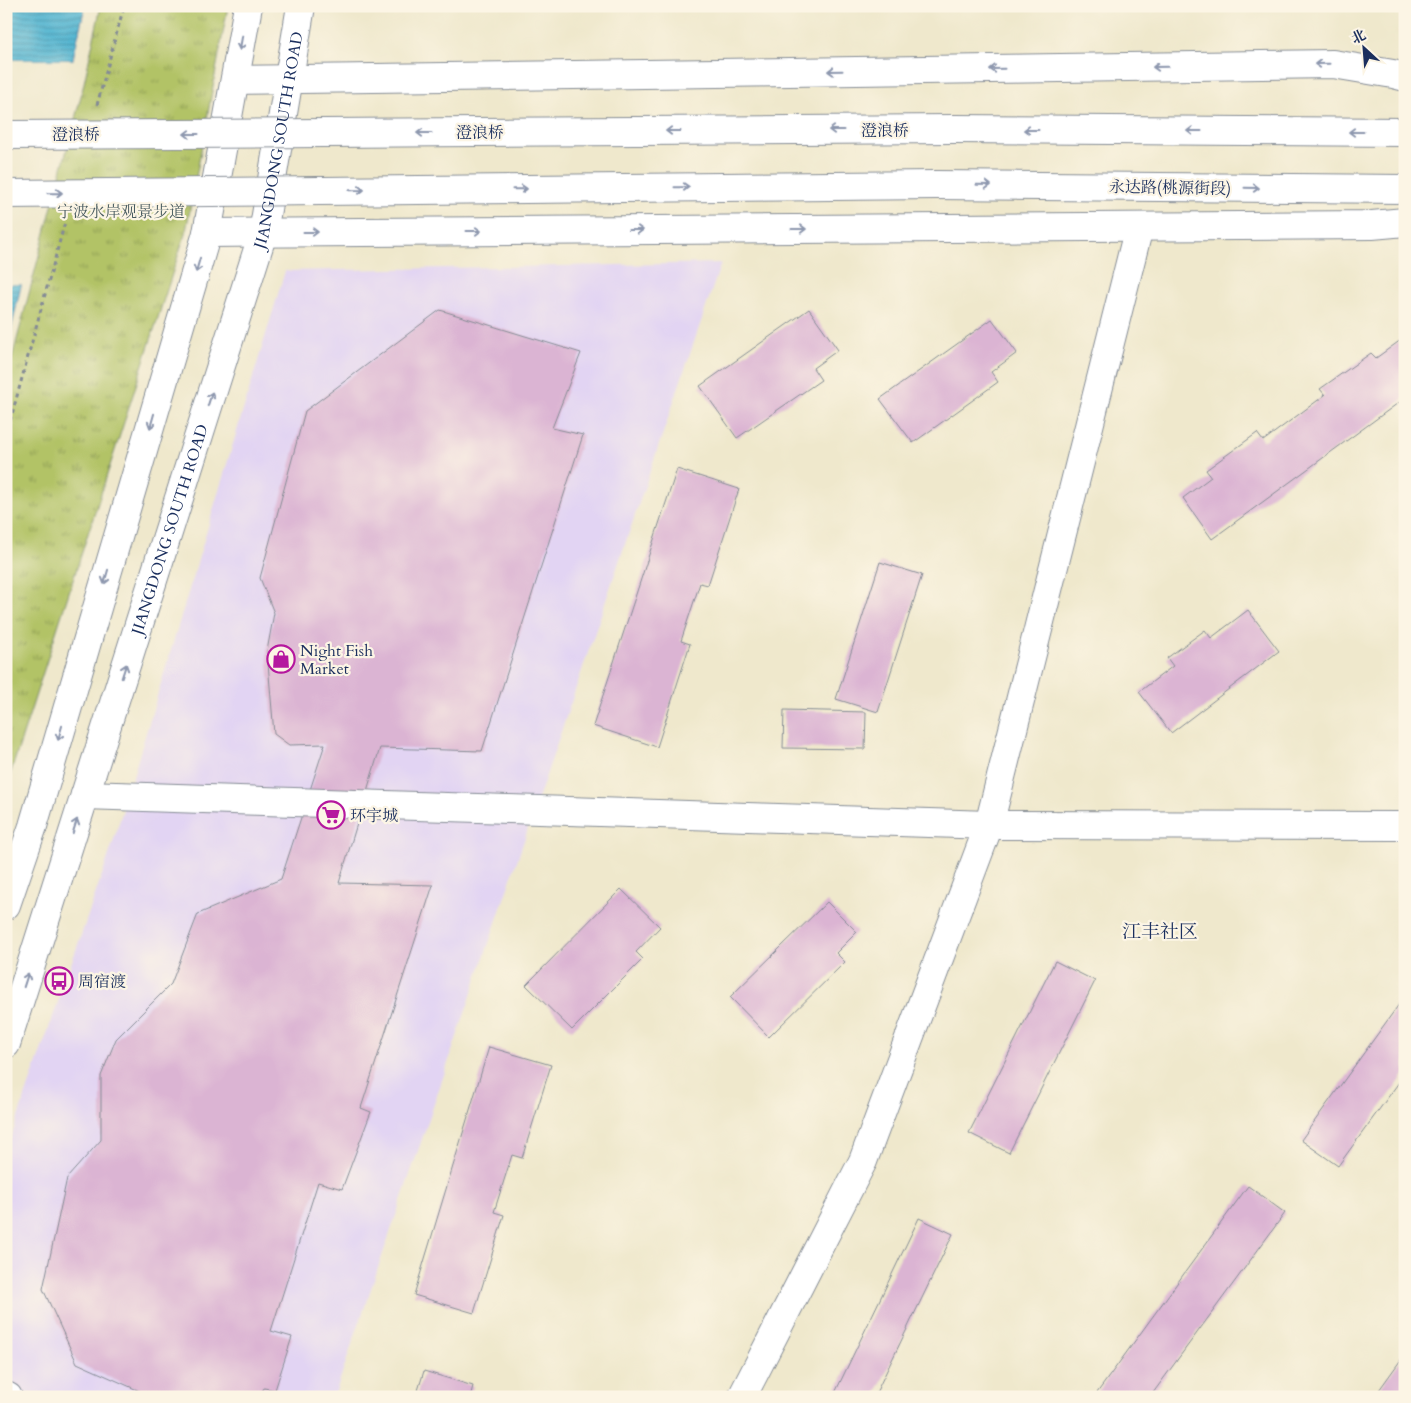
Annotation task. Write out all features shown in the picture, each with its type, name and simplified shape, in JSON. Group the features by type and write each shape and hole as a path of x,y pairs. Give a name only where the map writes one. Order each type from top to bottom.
{"main road":[{"path":"6,905 33,826 207,234 248,6"},
{"name":"JIANGDONG SOUTH ROAD","path":"6,1044 263,233 301,6"},
{"path":"235,80 1333,64 1393,74 1405,78"},
{"name":"澄浪桥","path":"6,135 955,130 1405,132"},
{"name":"永达路(桃源街段)","path":"6,194 936,185 1405,190"},
{"path":"207,234 1372,225 1405,222"},
{"path":"742,1397 863,1161 988,825 1139,227"},
{"path":"85,795 988,825 1405,826"}],"shaded area":[{"path":"721,263 334,1397 6,1397 6,1152 112,846 285,271"}],"green space":[{"name":"宁波水岸观景步道","path":"101,6 228,6 186,231 6,787 6,381 82,92"}],"water":[{"path":"6,6 85,6 6,352"}],"pier":[{"path":"6,60 75,60 24,284 6,284"}],"building":[{"path":"809,309 838,350 813,368 821,380 737,438 700,386"},
{"name":"环宇城","path":"440,310 581,353 552,428 583,435 482,751 380,748 339,883 433,885 361,1108 371,1112 342,1189 318,1182 271,1331 292,1337 275,1390 264,1388 259,1397 143,1397 144,1393 77,1363 43,1289 67,1178 101,1140 101,1076 116,1039 171,984 198,914 281,879 325,744 289,745 274,734 267,651 274,613 260,578 305,411"},
{"path":"992,319 1017,353 991,372 998,382 913,443 880,399"},
{"path":"1405,337 1405,398 1212,539 1183,498 1211,477 1206,470 1257,433 1263,441 1325,395 1320,389 1371,353 1376,358"},
{"path":"677,469 739,489 708,585 700,583 681,641 690,644 657,747 593,726"},
{"path":"880,562 922,575 878,712 836,699"},
{"path":"1248,610 1279,651 1171,733 1139,692 1173,666 1167,658 1205,630 1211,638"},
{"path":"784,710 866,712 865,749 783,748"},
{"path":"621,889 660,927 636,952 643,959 572,1030 526,985"},
{"path":"827,902 857,932 836,953 845,962 769,1037 730,997"},
{"path":"1055,961 1095,981 1009,1153 969,1133"},
{"path":"1405,996 1405,1074 1338,1166 1301,1140"},
{"path":"489,1047 551,1065 522,1158 512,1155 494,1212 504,1215 474,1313 414,1295"},
{"path":"1248,1186 1285,1213 1150,1397 1094,1397"},
{"path":"919,1218 953,1234 874,1397 833,1397"},
{"path":"1405,1354 1405,1397 1374,1397"},
{"path":"424,1371 473,1386 470,1397 416,1397"}],"ferry route":[{"path":"6,37 13,6"}],"place":[{"name":"Night Fish Market","path":"281,659"},
{"name":"环宇城","path":"331,815"},
{"name":"周宿渡","path":"59,981"}],"district":[{"name":"江丰社区","path":"1160,931"}]}
